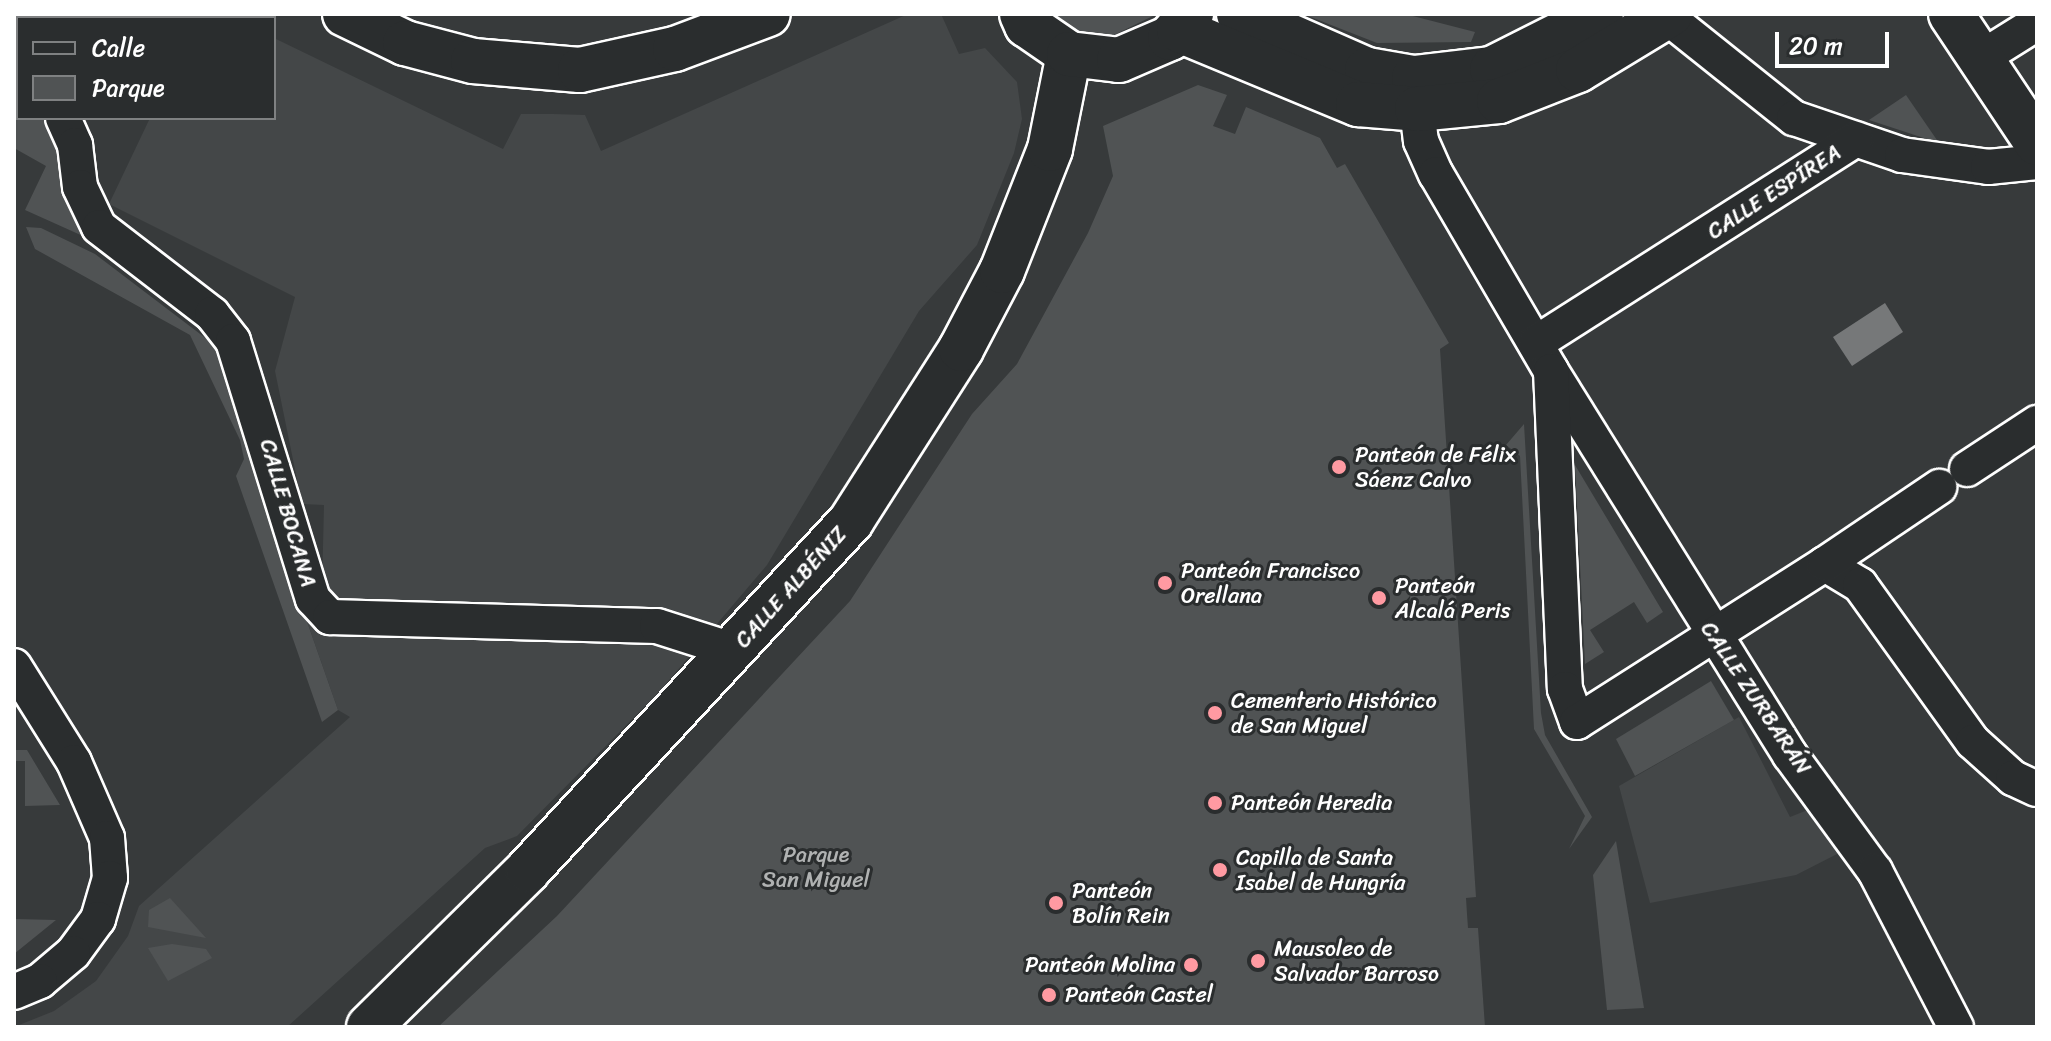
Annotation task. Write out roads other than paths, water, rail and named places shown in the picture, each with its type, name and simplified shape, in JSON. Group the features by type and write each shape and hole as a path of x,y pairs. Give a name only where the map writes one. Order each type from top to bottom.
{"main road":[{"path":"345,14 405,43 473,61 580,70 675,49 768,14"},
{"path":"1022,14 1027,25 1069,54 1119,60 1154,49 1185,22 1358,104 1417,109 1499,101 1578,70 1668,15"},
{"path":"1239,14 1367,70 1414,78 1492,69 1601,14"},
{"path":"1951,14 2037,143"},
{"name":"CALLE ALBÉNIZ","path":"369,1027 528,870 851,521 961,349 1002,271 1050,149 1069,54"}],"street":[{"path":"1668,15 1794,118 1856,139"},
{"path":"1981,58 2037,23"},
{"name":"CALLE ZURBARÁN","path":"1417,109 1421,141 1436,174 1544,357 1790,755 1875,871 1956,1027"},
{"name":"CALLE BOCANA","path":"64,120 75,145 80,187 99,227 212,314 233,341 313,599 330,617 657,626 732,650"},
{"name":"CALLE ESPÍREA","path":"1544,357 1856,139 1949,164 1988,167 2037,162"},
{"name":"CALLE ZURBARÁN","path":"1544,357 1565,689 1577,722 1714,634"},
{"path":"1967,469 2037,423"},
{"path":"1714,634 1939,487"},
{"path":"1825,564 1860,585 1965,734 2013,778 2037,789"},
{"path":"14,666 74,762 107,838 110,878 98,919 73,953 40,981 14,992"}],"place":[{"name":"Panteón de Félix Sáenz Calvo","path":"1339,467"},
{"name":"Panteón Francisco Orellana","path":"1165,583"},
{"name":"Panteón Alcalá Peris","path":"1379,598"},
{"name":"Cementerio Histórico de San Miguel","path":"1215,713"},
{"name":"Panteón Heredia","path":"1215,803"},
{"name":"Capilla de Santa Isabel de Hungría","path":"1220,870"},
{"name":"Panteón Bolín Rein","path":"1056,903"},
{"name":"Mausoleo de Salvador Barroso","path":"1258,961"},
{"name":"Panteón Molina","path":"1191,965"},
{"name":"Panteón Castel","path":"1049,995"}],"park label":[{"name":"Parque San Miguel","path":"816,866"}]}
